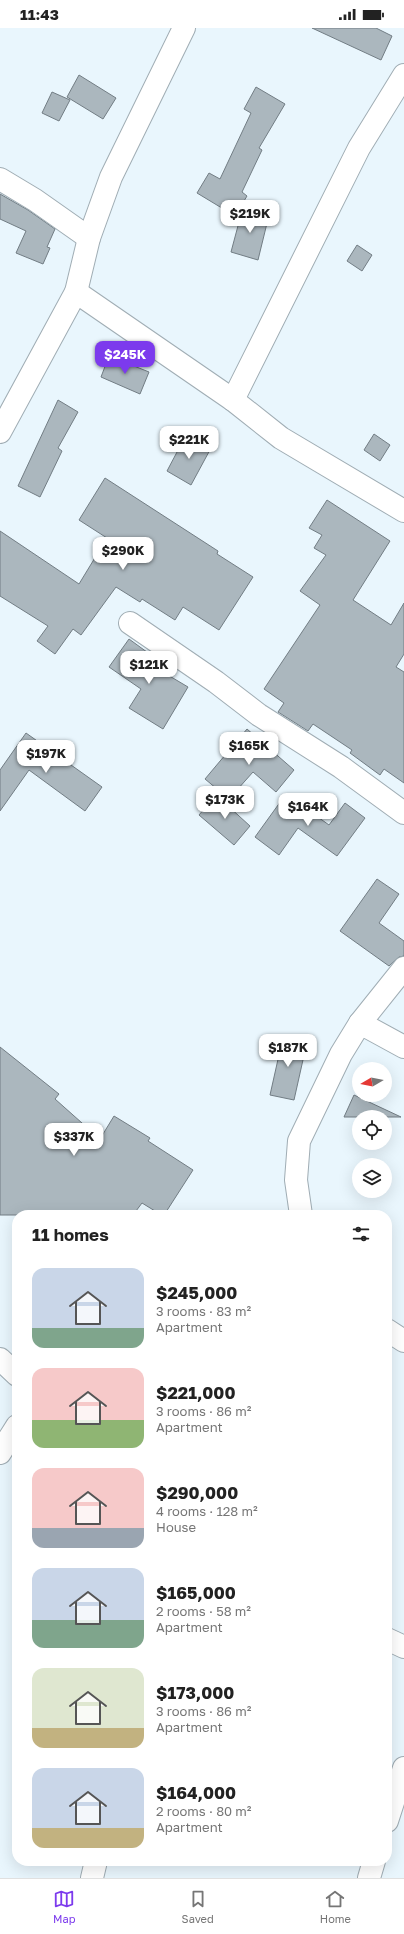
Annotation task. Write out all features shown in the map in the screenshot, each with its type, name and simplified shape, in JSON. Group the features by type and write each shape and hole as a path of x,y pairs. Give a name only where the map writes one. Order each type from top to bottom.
{"street":[{"path":"1,430 76,292 89,238 111,177 184,28"},
{"path":"233,400 359,148 404,75"},
{"path":"0,179 35,200 89,238"},
{"path":"76,292 233,400 281,438 404,511"},
{"path":"130,622 216,682 259,715 341,767 404,813"},
{"path":"300,1210 296,1180 299,1141 341,1054 360,1023 404,968"},
{"path":"360,1023 404,1047"},
{"path":"392,1333 404,1341"},
{"path":"0,1359 12,1370"},
{"path":"0,1453 12,1434"},
{"path":"392,1641 404,1647"},
{"path":"392,1805 404,1768"},
{"path":"92,1878 95,1866"},
{"path":"369,1878 373,1866"}],"building":[{"path":"312,28 376,28 392,36 381,60"},
{"path":"79,75 116,98 103,119 67,97"},
{"path":"256,87 285,104 259,148 262,150 242,192 247,196 235,216 197,193 209,173 220,179 251,113 244,109"},
{"path":"52,92 70,100 59,121 42,113"},
{"path":"0,194 28,210 55,229 47,247 50,248 43,264 16,253 26,231 0,219"},
{"path":"243,207 269,215 258,260 231,252"},
{"path":"357,245 372,255 362,271 347,261"},
{"path":"109,356 149,372 140,394 101,377"},
{"path":"58,400 78,412 58,448 62,451 40,497 18,486"},
{"path":"374,434 390,445 380,461 364,450"},
{"path":"186,435 211,448 191,485 167,471"},
{"path":"105,478 218,551 217,554 253,577 219,630 183,607 175,620 142,599 140,602 116,587 81,635 73,629 55,654 37,641 48,626 0,596 0,531 79,584 107,538 79,520"},
{"path":"327,500 390,541 353,600 391,625 404,603 404,654 396,667 404,672 404,783 384,769 380,775 350,753 352,750 313,724 308,731 278,712 284,703 264,689 320,605 300,591 326,555 314,548 322,535 309,528"},
{"path":"129,639 151,655 146,662 188,687 163,729 129,708 141,689 109,667"},
{"path":"247,729 294,770 276,792 253,772 229,799 205,779"},
{"path":"26,733 102,787 85,811 29,770 0,811 0,770"},
{"path":"286,794 329,825 345,803 365,818 337,856 298,828 279,855 255,837"},
{"path":"216,795 250,826 234,845 199,815"},
{"path":"377,879 399,894 379,923 404,941 404,956 399,957 389,966 340,931"},
{"path":"283,1037 307,1042 294,1100 270,1095"},
{"path":"0,1047 59,1094 55,1099 100,1139 114,1116 150,1138 148,1141 193,1170 167,1210 153,1210 142,1203 137,1210 12,1210 12,1215 0,1215"},
{"path":"352,1099 352,1102 369,1102 386,1110 352,1110 352,1117 344,1117"},
{"path":"392,1113 401,1117 392,1117"}]}
